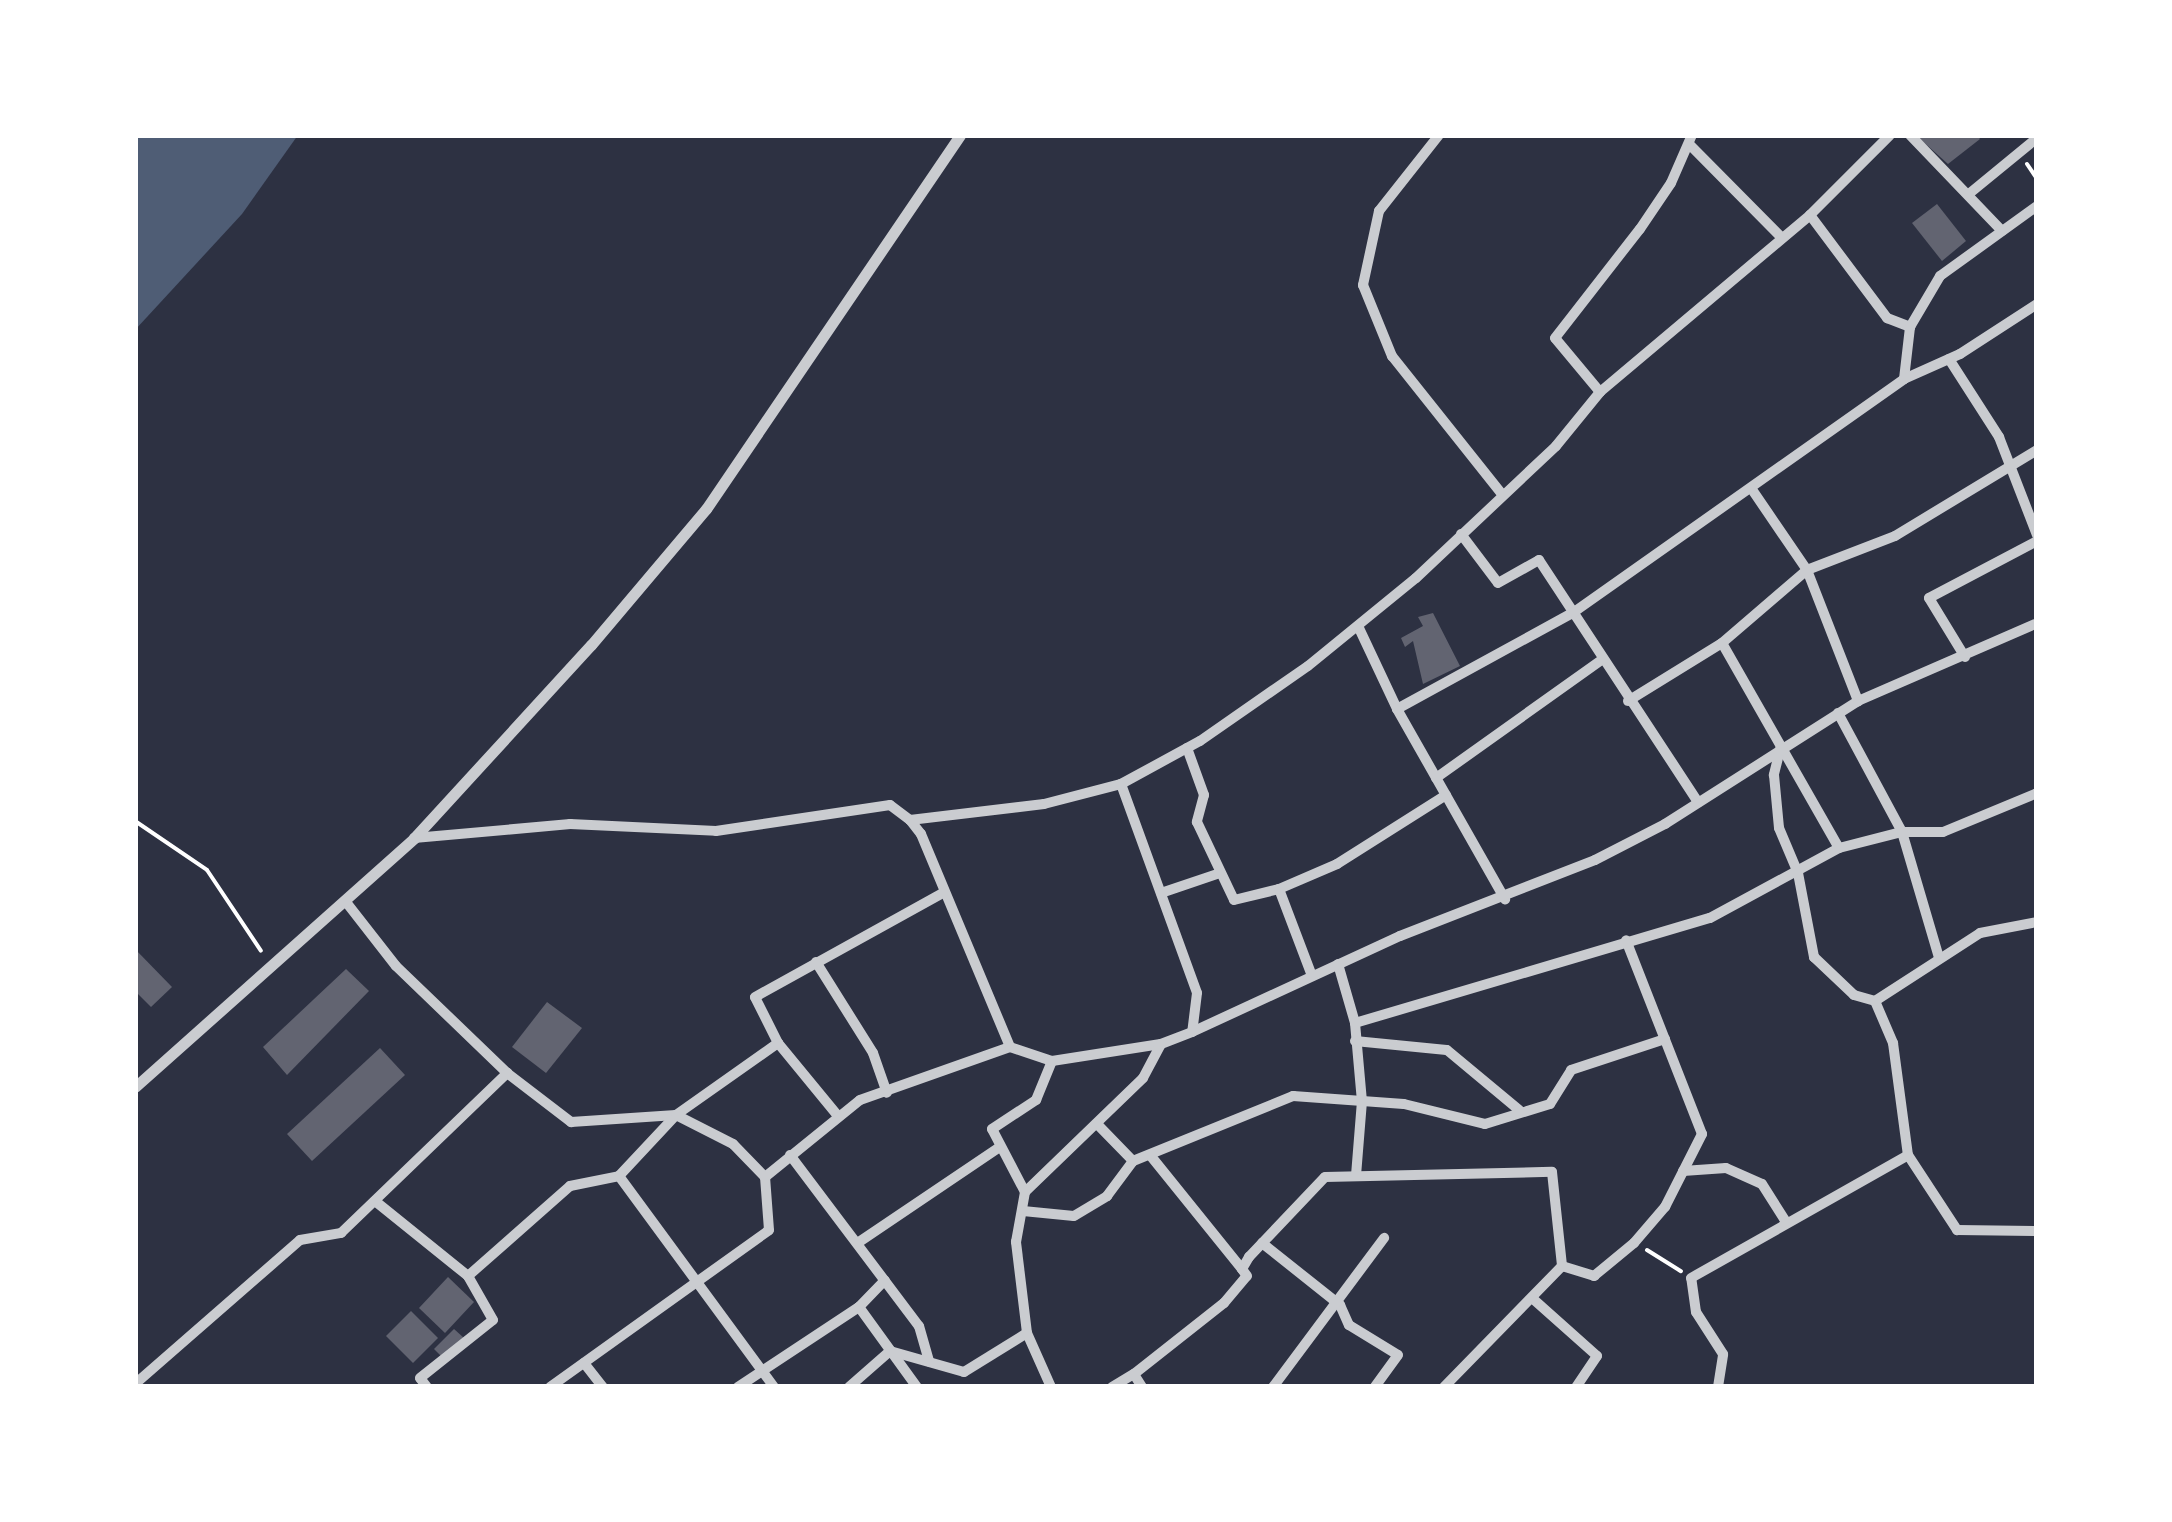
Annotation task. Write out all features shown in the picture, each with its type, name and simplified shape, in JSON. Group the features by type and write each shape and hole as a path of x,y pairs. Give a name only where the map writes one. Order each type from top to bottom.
{"street":[{"path":"135,1087 414,838 706,509 960,135"},
{"path":"1439,135 1378,210 1363,285 1392,356 1501,493"},
{"path":"910,820 1044,804 1122,784 1187,748 1358,626 1556,446 1600,392 1810,215 1890,135"},
{"path":"1910,135 1970,193 2002,232"},
{"path":"1970,193 2037,138"},
{"path":"1600,392 1554,338 1640,228 1691,140 1782,238"},
{"path":"1904,379 1910,327 1940,276 2037,206"},
{"path":"1810,215 1887,318 1910,327"},
{"path":"1397,710 1574,612 1904,379 1949,358 2037,304"},
{"path":"1949,358 1999,437 2037,538 1929,598 1965,657"},
{"path":"1628,700 1722,643 1806,570 1895,536 1966,497 2007,464 2037,450"},
{"path":"1752,488 1806,570 1858,701"},
{"path":"1461,534 1498,583 1538,560 1698,802"},
{"path":"764,1176 838,1116 888,1093 1010,1047 1052,1061 1161,1044 1338,964 1595,860 1698,802 1781,746 1858,701 2036,625"},
{"path":"1358,626 1397,710 1505,898"},
{"path":"1722,643 1839,848"},
{"path":"1436,778 1603,660"},
{"path":"1838,713 1902,832 1938,958"},
{"path":"1781,746 1774,775 1780,828 1798,873 1814,957 1854,995 1876,1001 1980,933 2037,922"},
{"path":"1187,748 1204,795 1197,822 1234,900 1280,889 1337,864 1446,795"},
{"path":"1122,784 1198,993 1192,1032"},
{"path":"1355,1023 1710,918 1839,848 1902,832 1943,832 2037,793"},
{"path":"414,838 570,824 716,831 890,805 910,820 1010,1047"},
{"path":"1161,894 1220,872"},
{"path":"1280,889 1312,976"},
{"path":"838,1116 778,1043 755,997 943,892"},
{"path":"346,902 396,966 507,1073 571,1122 676,1115 733,1144 764,1176 769,1230 550,1387"},
{"path":"1562,1266 1594,1276 1634,1243 1665,1206 1702,1134 1626,940"},
{"path":"816,962 873,1053 888,1093"},
{"path":"1338,964 1355,1023 1362,1100 1356,1174"},
{"path":"1876,1001 1892,1043 1908,1155 1957,1230 2037,1231"},
{"path":"1024,1211 1074,1216 1107,1196 1133,1160 1294,1096 1362,1100 1485,1124 1519,1110 1550,1104 1571,1070 1665,1038"},
{"path":"1355,1041 1447,1050 1519,1110"},
{"path":"468,1276 570,1186 619,1176 676,1115 778,1043"},
{"path":"1025,1192 1099,1126 1143,1078 1161,1044"},
{"path":"1050,1387 1027,1333 1016,1242 1025,1192 992,1129 1036,1100 1052,1061"},
{"path":"135,1384 300,1240 341,1233 507,1073"},
{"path":"1099,1126 1133,1160"},
{"path":"860,1242 1000,1147"},
{"path":"790,1155 860,1242 919,1326 929,1362"},
{"path":"1112,1387 1224,1302 1247,1276 1150,1155"},
{"path":"1718,1387 1723,1354 1696,1312 1691,1278 1908,1155"},
{"path":"1683,1172 1726,1168 1762,1184 1786,1222"},
{"path":"1242,1269 1262,1242 1325,1177 1356,1174 1447,1179 1552,1172 1562,1266 1444,1387"},
{"path":"619,1176 700,1280 774,1387"},
{"path":"376,1201 468,1276 493,1320 420,1378 427,1387"},
{"path":"1273,1387 1340,1305 1384,1238"},
{"path":"1262,1242 1340,1305 1349,1326 1398,1355 1375,1387"},
{"path":"738,1387 859,1307 885,1280"},
{"path":"1532,1298 1597,1356 1576,1387"},
{"path":"859,1307 917,1387"},
{"path":"890,1351 964,1372 1027,1333"},
{"path":"849,1387 890,1351"},
{"path":"584,1363 603,1387"},
{"path":"1134,1374 1142,1387"}],"path":[{"path":"135,821 206,870 272,967"},
{"path":"1634,1243 1691,1278"}],"water":[{"path":"135,135 298,135 242,214 135,330"}],"building":[{"path":"1977,135 1980,139 1948,164 1919,138"},
{"path":"1937,204 1966,241 1942,261 1912,223"},
{"path":"1433,613 1460,666 1423,684 1413,641 1405,647 1401,638 1423,626 1418,617"},
{"path":"135,949 172,987 151,1007 135,991"},
{"path":"346,969 369,991 287,1075 263,1047"},
{"path":"547,1002 582,1028 546,1073 512,1047"},
{"path":"380,1048 405,1075 312,1161 287,1134"},
{"path":"448,1277 474,1302 445,1333 419,1308"},
{"path":"411,1311 438,1338 413,1363 386,1336"},
{"path":"454,1329 464,1338 444,1359 434,1349"}]}
